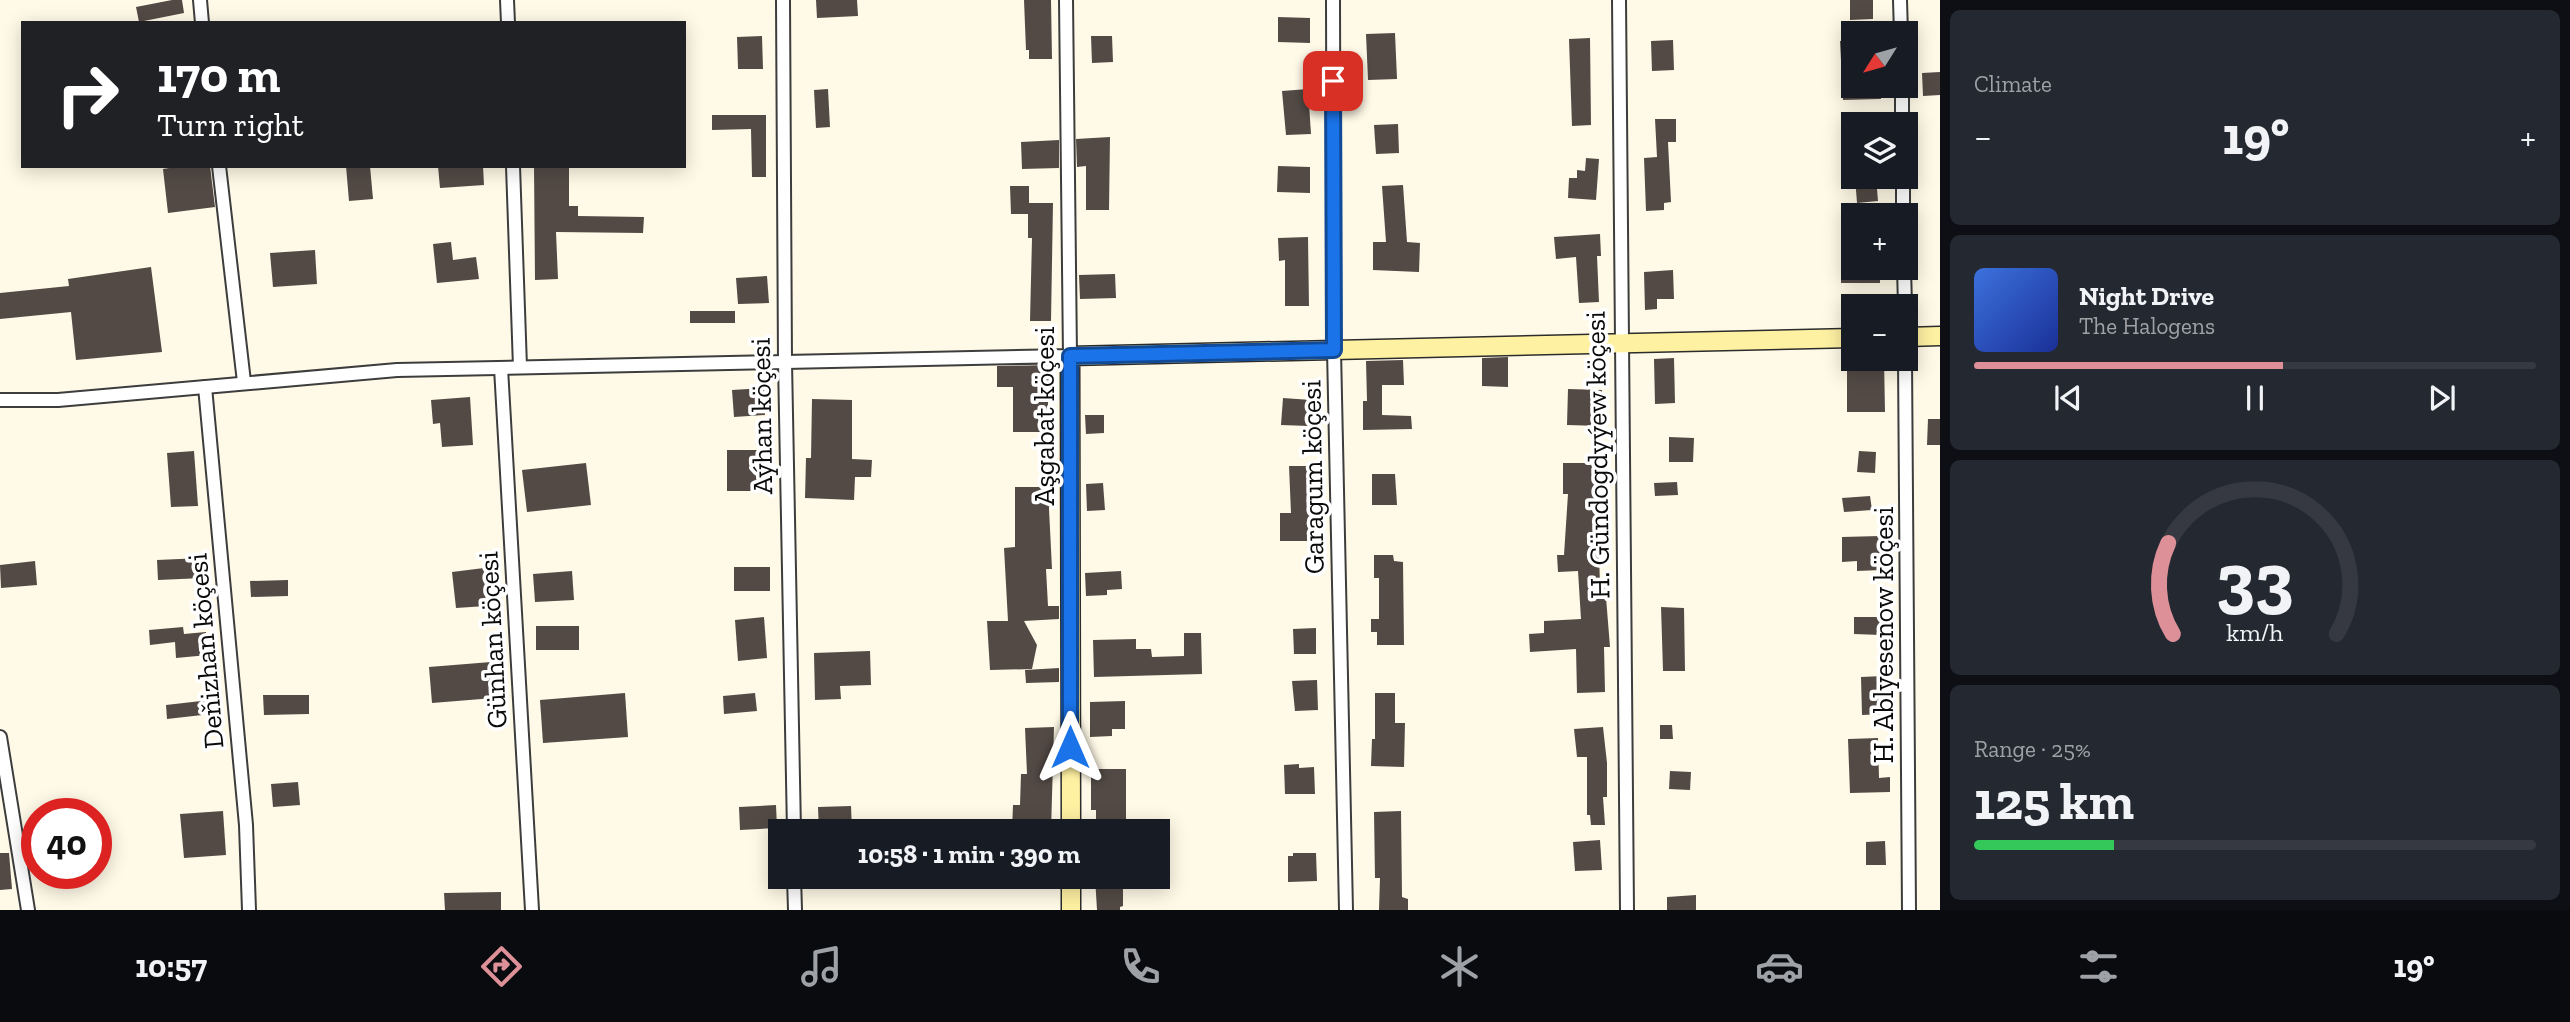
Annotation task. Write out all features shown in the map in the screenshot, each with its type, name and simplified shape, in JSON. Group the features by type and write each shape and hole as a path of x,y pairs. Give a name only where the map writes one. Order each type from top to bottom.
{"street":[{"path":"200,0 202,21"},
{"path":"507,0 508,21"},
{"name":"Aýhan köçesi","path":"783,0 785,362 793,819"},
{"name":"Aşgabat köçesi","path":"1066,0 1070,356 1070,819"},
{"name":"Garagum köçesi","path":"1333,0 1334,350 1346,910"},
{"name":"H. Gündogdyýew köçesi","path":"1619,0 1627,910"},
{"path":"1900,0 1901,21"},
{"path":"219,168 244,382"},
{"path":"513,168 520,367"},
{"path":"1918,337 1940,336"},
{"path":"0,400 58,400 397,370 1841,338"},
{"name":"Günhan köçesi","path":"501,368 532,910"},
{"name":"H. Ablyesenow köçesi","path":"1905,371 1909,910"},
{"name":"Deňizhan köçesi","path":"205,387 246,825 249,910"},
{"path":"0,737 28,910"},
{"path":"794,889 795,910"},
{"path":"1071,889 1071,910"}],"building":[{"path":"182,0 184,13 139,21 136,7"},
{"path":"816,0 857,0 858,16 817,18"},
{"path":"1024,0 1051,0 1052,59 1029,59 1029,50 1026,50"},
{"path":"1850,0 1873,0 1873,19 1850,20"},
{"path":"1278,17 1310,18 1310,43 1278,42"},
{"path":"1395,33 1397,79 1368,80 1366,34"},
{"path":"762,36 763,69 738,69 737,37"},
{"path":"1091,36 1112,36 1113,62 1092,63"},
{"path":"1590,38 1591,125 1572,126 1569,39"},
{"path":"1673,40 1674,70 1652,71 1651,41"},
{"path":"1940,72 1940,95 1923,96 1922,73"},
{"path":"828,89 830,127 816,128 814,90"},
{"path":"1308,89 1311,134 1286,135 1282,91"},
{"path":"1843,98 1881,99 1843,100"},
{"path":"712,115 766,115 766,177 752,177 751,129 712,130"},
{"path":"1655,119 1676,119 1676,142 1668,142 1671,202 1664,203 1664,210 1646,211 1644,158 1657,157"},
{"path":"1398,124 1399,153 1376,154 1374,125"},
{"path":"1110,137 1109,210 1086,210 1086,166 1077,167 1076,139"},
{"path":"1059,140 1059,168 1022,169 1021,142"},
{"path":"1586,158 1599,159 1596,200 1568,198 1569,178 1577,178 1577,170 1585,171"},
{"path":"1278,166 1310,167 1310,193 1277,192"},
{"path":"210,168 215,207 168,213 163,169"},
{"path":"346,168 370,168 373,199 349,201"},
{"path":"438,168 483,168 484,185 440,188"},
{"path":"534,168 569,168 569,206 578,206 578,216 644,217 643,233 556,232 558,279 535,280"},
{"path":"1403,185 1407,242 1420,243 1419,272 1373,270 1373,242 1386,242 1382,186"},
{"path":"1010,186 1029,186 1029,203 1053,203 1051,321 1030,321 1032,238 1028,238 1028,214 1011,214"},
{"path":"1856,189 1877,189 1878,201 1857,203"},
{"path":"1600,234 1601,256 1597,256 1599,302 1579,303 1576,257 1556,259 1554,237"},
{"path":"1308,237 1309,306 1285,306 1285,260 1279,261 1278,238"},
{"path":"451,242 453,260 476,257 479,279 437,283 433,244"},
{"path":"315,250 317,284 273,287 270,253"},
{"path":"151,267 162,352 76,360 71,312 0,319 0,293 69,286 68,279"},
{"path":"1673,270 1674,299 1657,299 1657,309 1645,310 1644,272"},
{"path":"1115,274 1116,298 1080,299 1079,275"},
{"path":"767,276 769,303 738,304 736,278"},
{"path":"1841,280 1880,280 1880,283 1841,283"},
{"path":"690,311 735,311 735,323 690,323"},
{"path":"1508,357 1508,387 1482,386 1482,358"},
{"path":"1674,358 1675,403 1655,404 1654,359"},
{"path":"1403,360 1404,385 1382,385 1382,415 1411,416 1412,429 1363,430 1363,401 1367,401 1366,361"},
{"path":"1051,365 1048,432 1013,432 1013,387 997,387 997,366"},
{"path":"1847,371 1884,371 1885,412 1847,412"},
{"path":"764,388 765,415 734,417 732,390"},
{"path":"1568,389 1602,390 1602,426 1567,425"},
{"path":"470,397 473,445 442,447 440,423 433,424 431,400"},
{"path":"1283,398 1311,400 1309,426 1281,425"},
{"path":"812,399 852,400 852,459 872,460 871,477 855,477 854,500 805,498 806,458 811,458"},
{"path":"1085,415 1104,415 1104,433 1086,434"},
{"path":"1928,419 1940,419 1940,445 1927,445"},
{"path":"1669,437 1694,438 1693,462 1669,462"},
{"path":"727,450 768,450 768,491 727,491"},
{"path":"194,451 198,506 171,507 167,453"},
{"path":"1859,451 1876,452 1875,473 1857,472"},
{"path":"586,463 591,505 527,512 522,470"},
{"path":"1563,463 1599,463 1595,554 1599,554 1600,585 1605,585 1610,647 1604,647 1605,692 1577,693 1576,649 1530,652 1529,634 1544,633 1544,621 1581,619 1578,571 1558,572 1557,555 1564,555 1568,494 1563,494"},
{"path":"1289,466 1313,466 1311,541 1280,541 1280,513 1291,513"},
{"path":"1372,474 1395,474 1397,505 1372,505"},
{"path":"1677,482 1678,495 1655,496 1654,483"},
{"path":"1103,483 1105,510 1087,511 1086,484"},
{"path":"1015,487 1051,487 1049,509 1052,569 1046,569 1048,606 1059,606 1059,619 1024,621 1037,645 1032,669 990,670 987,621 1008,621 1004,548 1015,547"},
{"path":"1870,496 1872,510 1844,512 1842,498"},
{"path":"1880,536 1881,570 1857,571 1857,561 1842,562 1842,537"},
{"path":"1374,555 1393,555 1394,561 1403,562 1404,645 1377,645 1377,632 1371,632 1371,619 1379,619 1379,578 1374,578"},
{"path":"202,558 203,578 158,580 157,560"},
{"path":"35,561 37,585 1,588 0,565"},
{"path":"734,567 770,567 770,591 734,591"},
{"path":"484,568 486,606 456,608 452,572"},
{"path":"572,571 574,600 535,602 533,574"},
{"path":"1121,571 1122,589 1107,590 1107,595 1086,596 1085,573"},
{"path":"288,580 288,596 251,597 250,581"},
{"path":"1661,607 1684,608 1685,671 1663,671"},
{"path":"764,617 767,658 738,661 735,620"},
{"path":"1854,617 1881,617 1881,635 1854,634"},
{"path":"536,626 579,626 579,650 536,650"},
{"path":"183,627 184,634 206,632 208,655 176,658 175,642 150,645 149,630"},
{"path":"1316,628 1316,654 1294,654 1293,629"},
{"path":"1184,633 1201,633 1202,674 1094,677 1093,640 1136,639 1136,649 1151,649 1152,657 1184,656"},
{"path":"870,651 871,685 840,686 841,699 815,700 814,653"},
{"path":"491,662 494,698 432,703 429,667"},
{"path":"1059,668 1059,682 1026,683 1025,670"},
{"path":"1883,676 1884,714 1862,715 1861,677"},
{"path":"1317,680 1318,710 1295,711 1292,681"},
{"path":"625,693 628,737 543,743 540,700"},
{"path":"755,693 757,711 724,714 723,696"},
{"path":"1375,693 1395,693 1395,723 1405,723 1404,767 1371,766 1372,739 1375,739"},
{"path":"263,695 309,695 309,714 264,715"},
{"path":"210,700 211,714 167,719 166,705"},
{"path":"1125,701 1125,729 1112,729 1112,736 1090,737 1090,702"},
{"path":"1660,725 1672,725 1673,739 1660,739"},
{"path":"1054,727 1051,819 1012,819 1013,805 1020,805 1021,774 1027,774 1025,728"},
{"path":"1603,727 1607,763 1607,797 1603,797 1605,825 1591,825 1590,815 1587,815 1587,757 1577,757 1574,729"},
{"path":"1878,738 1879,778 1890,777 1890,792 1850,793 1848,739"},
{"path":"1299,764 1299,768 1314,767 1315,794 1285,794 1284,765"},
{"path":"1091,769 1126,769 1126,819 1096,819 1096,810 1091,810"},
{"path":"1670,771 1691,772 1690,790 1669,789"},
{"path":"298,782 300,805 273,807 271,784"},
{"path":"776,805 777,819 768,819 768,828 740,830 739,807"},
{"path":"851,806 852,819 818,819 818,807"},
{"path":"223,811 226,855 184,858 180,814"},
{"path":"1401,811 1402,897 1408,899 1408,910 1379,910 1380,878 1375,878 1374,812"},
{"path":"1600,840 1602,870 1575,871 1573,842"},
{"path":"1885,841 1886,865 1866,865 1866,842"},
{"path":"0,853 9,853 12,889 0,890"},
{"path":"1293,853 1316,853 1317,881 1288,882 1288,856 1293,856"},
{"path":"1096,889 1123,889 1123,906 1120,910 1097,910"},
{"path":"501,892 501,910 445,910 444,893"},
{"path":"1696,895 1696,910 1667,910 1667,897"}],"route":[{"path":"1070,747 1070,356 1334,350 1333,81"}]}
